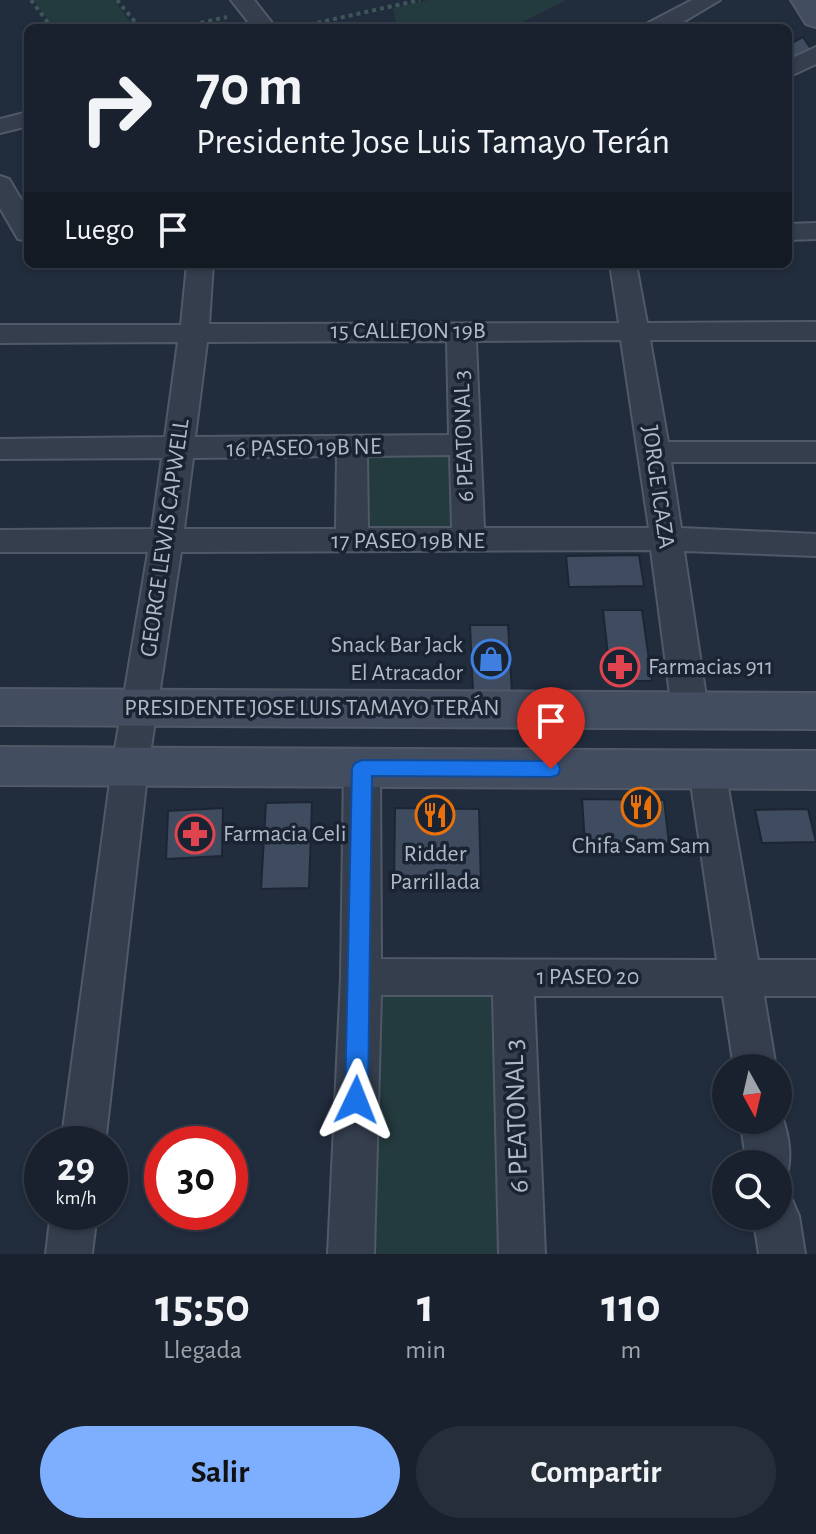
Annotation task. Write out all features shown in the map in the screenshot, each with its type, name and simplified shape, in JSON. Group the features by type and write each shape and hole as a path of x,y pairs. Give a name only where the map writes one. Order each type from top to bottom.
{"main road":[{"path":"805,0 816,18"},
{"name":"PRESIDENTE JOSE LUIS TAMAYO TERÁN","path":"0,707 816,711"},
{"path":"0,766 816,770"}],"street":[{"path":"664,24 709,0"},
{"path":"792,68 816,54"},
{"path":"0,126 24,120"},
{"path":"4,199 24,227"},
{"path":"792,232 816,231"},
{"path":"0,233 24,233"},
{"name":"GEORGE LEWIS CAPWELL","path":"85,1126 130,767 166,542 200,268"},
{"name":"JORGE ICAZA","path":"624,268 654,452 690,710"},
{"name":"6 PEATONAL 3","path":"461,331 468,541"},
{"name":"15 CALLEJON 19B","path":"0,334 816,331"},
{"name":"16 PASEO 19B NE","path":"0,449 463,445"},
{"path":"352,447 352,541"},
{"path":"654,452 816,452"},
{"name":"17 PASEO 19B NE","path":"0,541 666,539 816,545"},
{"path":"351,1254 361,977 362,768"},
{"path":"707,770 753,1054"},
{"name":"1 PASEO 20","path":"361,977 816,978"},
{"name":"6 PEATONAL 3","path":"513,977 522,1254"},
{"path":"69,1254 72,1230"},
{"path":"778,1230 782,1254"}],"path":[{"path":"31,0 49,24"},
{"path":"117,0 137,24"},
{"path":"312,24 420,0"},
{"path":"197,24 253,13"}],"green space":[{"path":"34,0 114,0 132,24 51,24"},
{"path":"428,0 567,0 523,22 396,22 393,8"},
{"path":"463,445 468,541 352,541 352,447"},
{"path":"361,977 513,977 522,1254 351,1254"}],"building":[{"path":"803,37 811,49 792,59 792,43"},
{"path":"639,555 644,586 569,587 566,556"},
{"path":"603,610 642,610 652,681 611,681"},
{"name":"Snack Bar Jack El Atracador","path":"470,625 508,625 512,692 473,692"},
{"path":"582,799 664,800 669,844 585,843"},
{"path":"312,802 309,888 261,889 266,803"},
{"name":"Farmacia Celi","path":"223,808 222,856 166,859 168,811"},
{"path":"395,808 479,809 481,886 394,884"},
{"path":"808,809 816,842 762,843 755,810"}],"place":[{"name":"Snack Bar Jack El Atracador","path":"491,659"},
{"name":"Farmacias 911","path":"620,667"},
{"name":"Chifa Sam Sam","path":"641,807"},
{"name":"Ridder Parrillada","path":"435,815"},
{"name":"Farmacia Celi","path":"195,834"}],"route":[{"path":"356,1100 361,977 362,768 551,769"}]}
